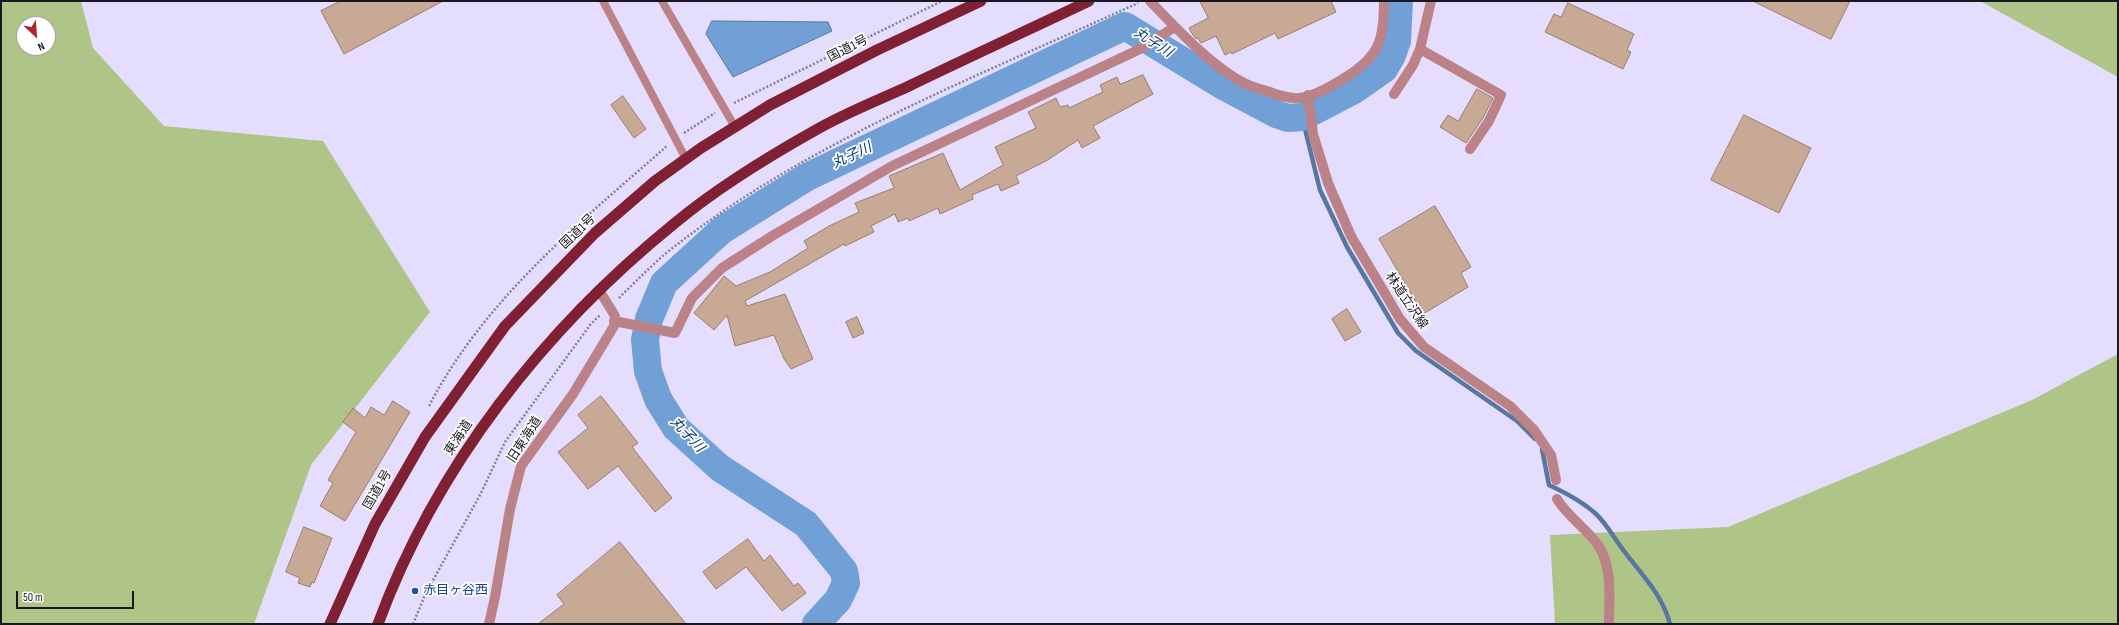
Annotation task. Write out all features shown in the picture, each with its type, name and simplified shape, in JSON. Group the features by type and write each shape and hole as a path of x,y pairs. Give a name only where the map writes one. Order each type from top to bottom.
{"highway":[{"name":"国道1号","path":"330,624 375,524 425,437 505,326 595,233 655,181 686,159 770,105 870,53 981,1"},
{"path":"599,290 676,222 735,180 816,129 1089,1"},
{"name":"東海道","path":"378,624 410,547 454,471 485,423 540,354 599,290"}],"street":[{"path":"1150,1 1172,29 1244,83 1282,97 1308,100 1362,68 1380,45 1384,26 1384,1"},
{"path":"1394,94 1413,65 1420,50 1432,1"},
{"path":"599,290 615,316 614,321 676,332 692,298 722,268 772,236 892,166 1142,48 1172,29"},
{"path":"1420,50 1502,95 1489,120 1470,149"},
{"name":"林道立沢線","path":"1308,100 1313,134 1328,183 1351,236 1400,319 1412,335 1424,347 1510,406 1534,430 1551,455 1556,480"},
{"name":"旧東海道","path":"489,624 510,509 521,466 573,394 614,326 614,321"},
{"path":"1557,499 1564,510 1598,545 1607,566 1609,624"}],"lane":[{"path":"603,1 686,159"},
{"path":"662,1 735,127"}],"path":[{"path":"426,412 440,385 484,322 552,248 675,138 723,108 942,1"}],"green space":[{"path":"1,1 81,1 93,48 164,126 323,141 430,312 311,465 254,624 1,624"},
{"path":"1980,1 2118,1 2118,77"},
{"path":"2118,354 2118,624 1555,624 1550,535 1728,527 2032,400"}],"water":[{"path":"712,21 828,22 832,31 733,77 706,34"}],"building":[{"path":"341,1 443,1 344,54 321,11"},
{"path":"1200,1 1331,1 1336,12 1278,39 1275,33 1232,54 1231,52 1225,55 1216,36 1201,43 1198,38 1196,39 1189,28 1208,18"},
{"path":"1753,1 1850,1 1831,39"},
{"path":"1568,3 1634,34 1627,50 1631,52 1623,69 1545,32 1554,14 1561,17"},
{"path":"1143,75 1153,94 1093,126 1100,138 1082,148 1078,140 1046,161 1016,176 1019,183 1001,191 998,184 972,195 973,199 940,214 938,208 909,221 908,218 898,222 895,214 871,226 874,232 845,246 844,244 745,301 747,306 785,294 813,359 791,369 784,359 774,335 735,346 727,315 714,330 694,313 724,276 736,286 770,272 808,248 804,241 829,226 859,212 855,203 894,188 889,176 943,153 960,190 1003,165 995,147 1036,128 1028,112 1056,98 1060,107 1068,105 1069,108 1103,92 1100,85 1117,77 1120,84"},
{"path":"1477,89 1493,98 1483,118 1466,143 1440,127 1448,115 1458,121"},
{"path":"623,96 646,129 634,138 611,105"},
{"path":"1744,115 1811,148 1779,213 1711,180"},
{"path":"1435,206 1471,267 1461,273 1468,287 1423,314 1379,239"},
{"path":"1347,309 1361,332 1345,341 1332,319"},
{"path":"857,317 864,333 853,338 846,322"},
{"path":"601,396 638,443 632,447 672,498 655,512 618,466 588,489 558,452 588,428 578,415"},
{"path":"393,401 410,412 345,521 320,506 333,483 328,480 356,432 343,422 353,408 365,418 371,407 384,415"},
{"path":"304,527 332,538 314,583 312,582 310,587 298,583 300,578 286,572"},
{"path":"748,539 764,561 770,555 794,586 798,583 806,593 782,611 746,567 716,589 703,572"},
{"path":"620,542 686,624 538,624 564,604 557,595"}],"waterway":[{"name":"丸子川","path":"816,624 838,600 846,583 844,571 806,524 720,468 676,428 658,399 648,371 645,340 649,319 664,283 722,230 807,177 1125,26 1225,87 1276,114 1288,118 1302,117 1354,90 1384,69 1392,55 1397,41 1399,1"},
{"path":"1302,117 1320,190 1347,247 1398,333 1416,351 1517,421 1535,439"},
{"path":"1542,449 1549,485 1580,502 1600,518 1657,594 1670,624"}],"place":[{"name":"赤目ヶ谷西","path":"415,591"}]}
